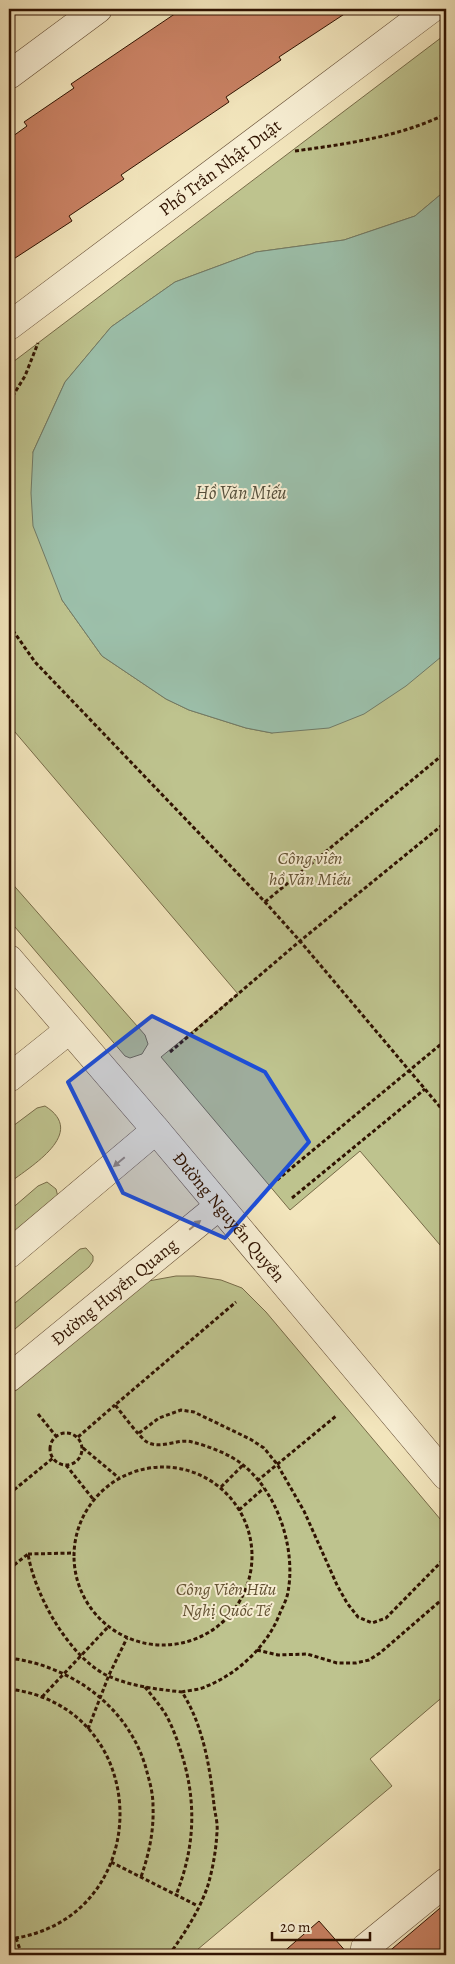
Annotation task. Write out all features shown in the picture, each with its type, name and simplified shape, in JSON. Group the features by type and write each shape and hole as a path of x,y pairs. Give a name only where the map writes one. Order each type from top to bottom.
{"street":[{"path":"9,75 98,9"},
{"name":"Phố Trần Nhật Duật","path":"9,326 402,17 431,9"},
{"name":"Đường Nguyễn Quyền","path":"9,960 156,1130 446,1476"},
{"path":"9,1078 69,1030"},
{"path":"9,1254 156,1130"},
{"name":"Đường Huyền Quang","path":"9,1378 219,1206"},
{"path":"371,1955 365,1948 446,1882"}],"path":[{"path":"291,151 334,146 375,138 420,126 446,114"},
{"path":"9,402 25,376 40,339"},
{"path":"9,625 35,662 300,941 446,1114"},
{"path":"265,902 446,752"},
{"path":"170,1052 300,941 446,822"},
{"path":"277,1180 446,1040"},
{"path":"292,1198 425,1089"},
{"path":"78,1437 236,1302"},
{"path":"28,1554 39,1590 57,1626 80,1655 104,1673 131,1684 182,1692 207,1687 237,1670 257,1650 276,1625 288,1592 289,1555 285,1534 273,1502 264,1488 243,1465 221,1453 189,1441 158,1445 147,1442 115,1405"},
{"path":"139,1434 151,1423 166,1414 181,1410 194,1412 250,1439 264,1448 277,1464 308,1519 347,1603 358,1617 372,1623 386,1618 446,1557"},
{"path":"38,1414 56,1436"},
{"path":"257,1481 336,1416"},
{"path":"83,1448 80,1458 76,1462 66,1465 53,1458 50,1445 56,1436 66,1432 78,1437 83,1448 119,1478"},
{"path":"9,1494 53,1458"},
{"path":"66,1465 94,1499"},
{"path":"221,1487 243,1465"},
{"path":"160,1466 182,1468 202,1476 221,1487 239,1510 246,1523 250,1536 252,1564 245,1592 230,1616 208,1634 182,1644 154,1645 140,1643 127,1638 108,1626 90,1608 82,1594 76,1577 74,1552 78,1528 94,1499 105,1487 119,1478 146,1468 160,1466"},
{"path":"239,1510 264,1488"},
{"path":"9,1569 28,1554 74,1552"},
{"path":"257,1650 278,1655 307,1654 337,1663 356,1663 369,1660 380,1654 446,1596"},
{"path":"42,1697 108,1626"},
{"path":"88,1729 109,1675 127,1638"},
{"path":"9,1658 29,1660 74,1678 118,1715 134,1737 145,1761 154,1805 150,1845 142,1877"},
{"path":"144,1687 166,1715 186,1766 190,1792 193,1818 191,1843 182,1881 176,1896"},
{"path":"9,1689 42,1697 74,1716 88,1729 106,1755 118,1785 120,1824 116,1848 111,1862 98,1887 79,1908 50,1927 9,1939"},
{"path":"169,1955 193,1918 207,1886 215,1854 218,1830 212,1781 203,1743 190,1706 182,1692"},
{"path":"111,1862 198,1906"},
{"path":"16,1938 22,1955"}],"highlighted area":[{"path":"152,1016 265,1072 309,1142 225,1238 123,1193 68,1082"}],"green space":[{"name":"Công viên hồ Văn Miếu","path":"446,34 446,190 415,216 344,240 256,252 175,282 111,327 65,382 33,452 62,600 102,656 166,699 189,710 246,728 272,733 441,657 446,649 446,1252 360,1151 290,1210 161,1057 238,994 9,725 9,365"},
{"path":"9,880 145,1035 148,1044 142,1054 130,1058 125,1056 9,920"},
{"path":"45,1106 57,1116 61,1127 58,1138 41,1158 9,1183 9,1129 37,1108"},
{"path":"47,1182 56,1189 58,1197 9,1242 9,1211 38,1186"},
{"path":"86,1248 93,1256 93,1261 89,1267 9,1334 9,1308 80,1249"},
{"name":"Công Viên Hữu Nghị Quốc Tế","path":"176,1276 194,1276 221,1280 242,1288 266,1312 446,1526 446,1694 370,1759 392,1786 191,1955 9,1955 9,1393 143,1282"}],"water":[{"name":"Hồ Văn Miếu","path":"446,190 446,649 441,657 406,686 364,714 329,728 272,733 246,728 189,710 166,699 102,656 62,600 33,526 31,493 33,452 65,382 111,327 175,282 256,252 344,240 415,216"}],"building":[{"path":"182,9 352,9 279,57 281,60 226,97 229,102 121,175 124,179 69,216 72,221 9,262 9,139 27,126 24,122 74,88 71,84"},
{"path":"446,1903 446,1955 386,1955 386,1954"},
{"path":"319,1921 349,1955 280,1955"}]}
